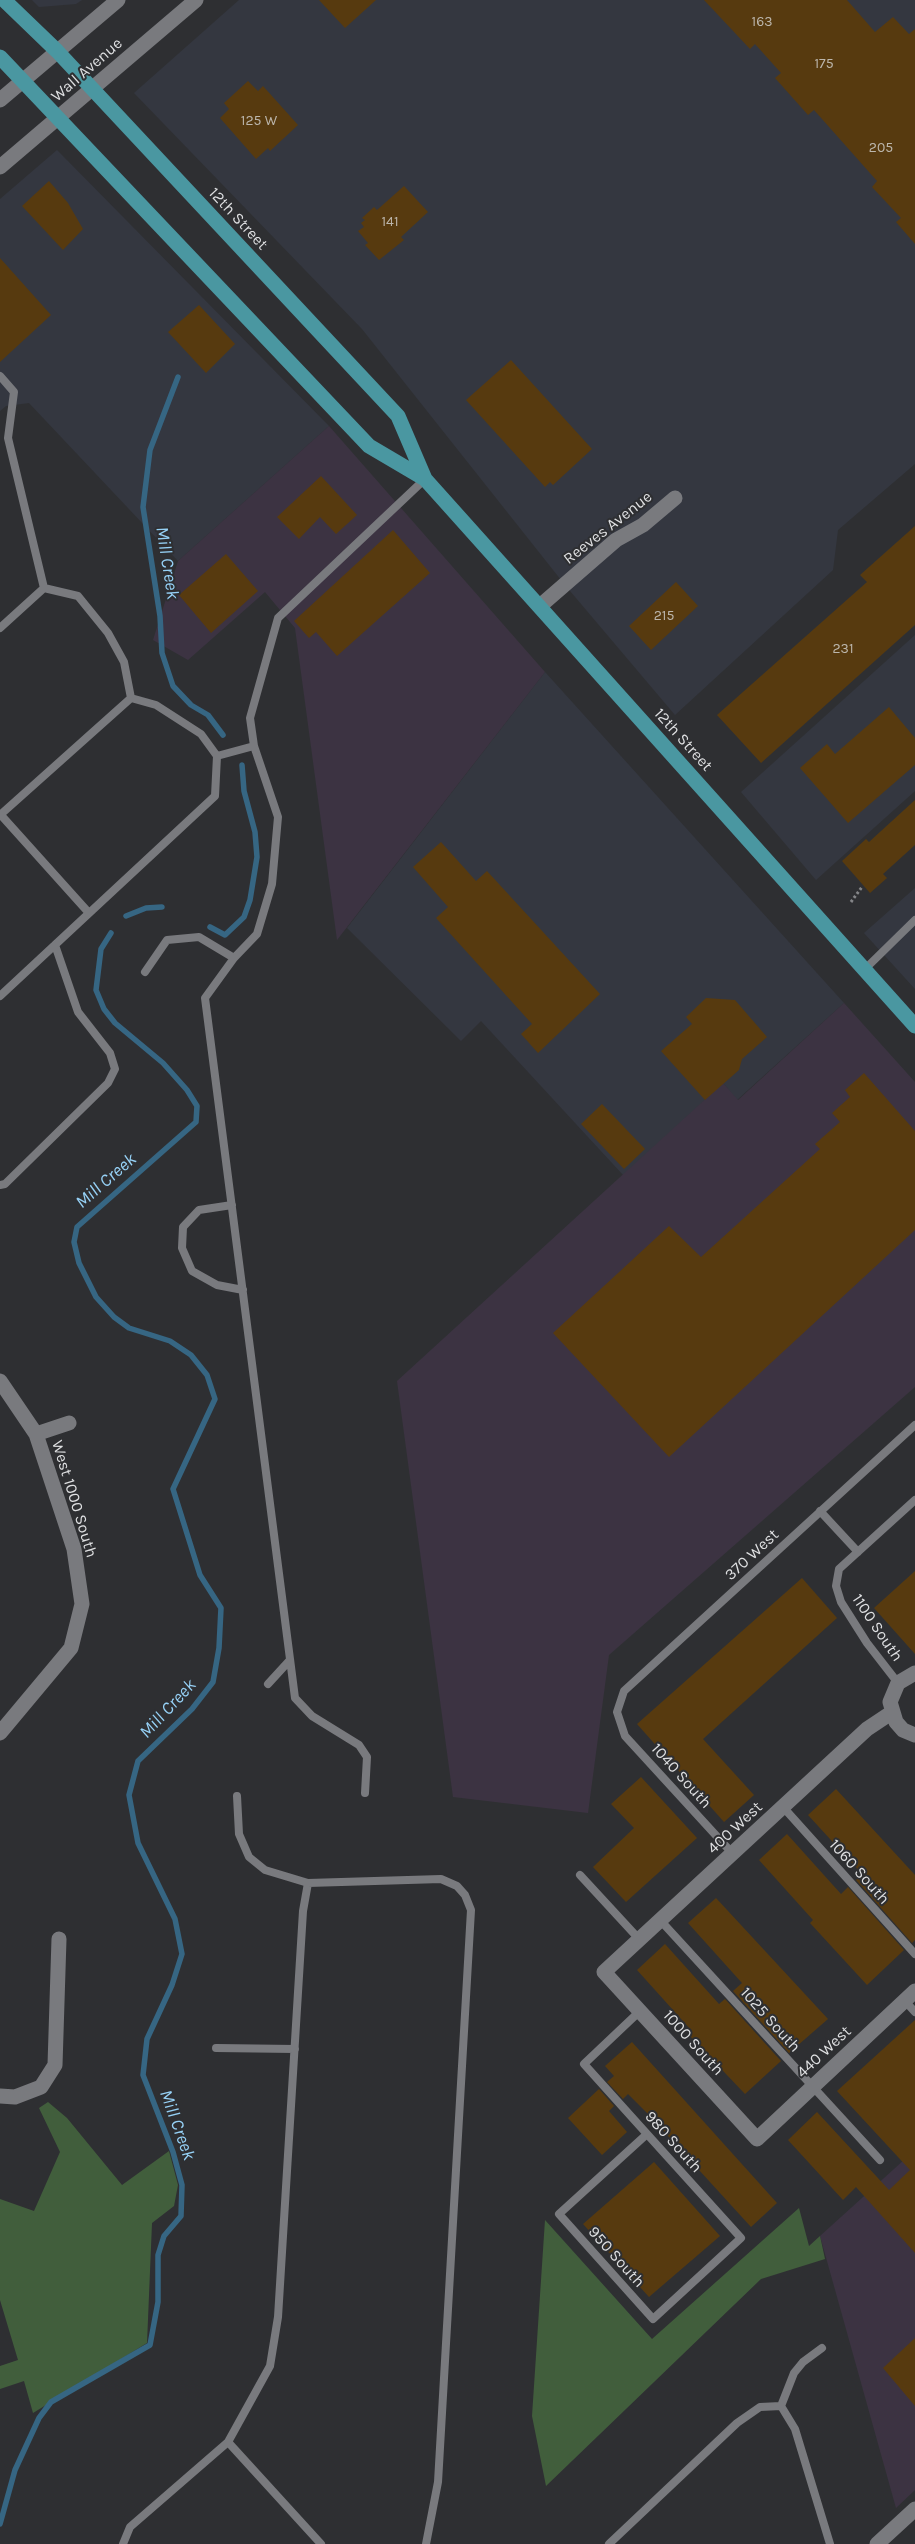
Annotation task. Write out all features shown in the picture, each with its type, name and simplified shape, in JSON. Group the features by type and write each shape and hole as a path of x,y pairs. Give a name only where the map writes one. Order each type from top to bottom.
{"main road":[{"name":"12th Street","path":"4,0 57,51 398,416 425,479"},
{"name":"12th Street","path":"0,57 369,446 425,479 915,1026"}],"street":[{"name":"Wall Avenue","path":"0,100 118,0"},
{"name":"Wall Avenue","path":"0,167 196,0"},
{"name":"Reeves Avenue","path":"540,606 616,540 643,526 675,498"},
{"name":"West 1000 South","path":"0,1381 36,1434 74,1549 82,1604 71,1648 0,1732"},
{"name":"West 1000 South","path":"36,1434 69,1423"},
{"path":"915,1673 898,1683 890,1702 891,1713 903,1730 915,1735"},
{"name":"400 West","path":"604,1972 867,1729 891,1713"},
{"path":"0,2096 15,2097 41,2087 55,2065 59,1939"},
{"name":"1000 South","path":"604,1972 757,2139"},
{"name":"440 West","path":"757,2139 813,2087 912,2001"},
{"path":"877,2544 915,2509"}],"lane":[{"path":"0,376 14,392 8,438 44,588"},
{"path":"364,1793 367,1757 359,1745 312,1716 295,1698 206,998 234,958 257,934 272,884 278,817 254,746 250,718 278,618 425,479"},
{"path":"0,628 44,588"},
{"path":"44,588 78,596 108,633 124,662 132,698"},
{"path":"0,996 215,796 217,756 200,734 156,705 132,698"},
{"path":"90,913 0,815 132,698"},
{"path":"217,756 254,746"},
{"path":"864,970 915,920"},
{"path":"145,972 167,940 200,937 234,958"},
{"path":"0,1185 5,1184 108,1084 115,1069 110,1053 78,1012 54,945"},
{"path":"232,1205 199,1210 184,1227 182,1248 192,1271 217,1285 243,1290"},
{"name":"370 West","path":"617,1712 624,1691 915,1424"},
{"path":"820,1511 858,1552 915,1500"},
{"name":"1100 South","path":"858,1552 839,1569 836,1586 842,1602 867,1643 898,1683"},
{"path":"268,1684 290,1660"},
{"name":"1040 South","path":"617,1712 625,1736 732,1854"},
{"path":"237,1796 239,1834 249,1857 265,1870 308,1882 441,1879 457,1886 465,1895 471,1910 438,2482 426,2544"},
{"name":"1060 South","path":"783,1808 915,1954"},
{"path":"580,1875 640,1940"},
{"path":"123,2544 130,2527 228,2442 270,2366 278,2317 303,1911 308,1882"},
{"name":"1025 South","path":"660,1920 880,2160"},
{"name":"980 South","path":"640,2011 584,2064 741,2238 653,2319"},
{"path":"216,2048 294,2049"},
{"name":"950 South","path":"647,2134 559,2214 653,2319"},
{"path":"781,2406 794,2373 803,2362 822,2348"},
{"path":"609,2544 738,2423 760,2407 781,2406"},
{"path":"781,2406 795,2429 830,2544"},
{"path":"228,2442 321,2544"}],"path":[{"path":"851,902 862,887"}],"shaded area":[{"path":"32,0 82,0 76,4 39,7"},
{"path":"239,0 915,0 915,464 838,530 833,570 675,715 565,585 362,329 134,93"},
{"path":"57,150 329,426 178,561 29,403 6,406 0,411 0,199"},
{"path":"329,426 545,672 337,940 295,628 265,592 188,660 153,640 178,561"},
{"path":"915,635 915,791 816,880 741,792"},
{"path":"545,672 844,1003 737,1100 723,1083 624,1176 481,1021 461,1041 347,928"},
{"path":"915,888 915,989 864,933"},
{"path":"844,1003 915,1082 915,1387 609,1655 588,1813 453,1797 397,1381 723,1083 738,1100"},
{"path":"915,2150 915,2490 896,2508 820,2236"}],"green space":[{"path":"48,2102 67,2118 122,2185 169,2151 178,2185 174,2206 152,2223 147,2343 33,2413 24,2381 0,2389 0,2366 18,2360 0,2300 0,2199 34,2211 60,2152 39,2108"},
{"path":"799,2208 809,2246 820,2236 825,2259 761,2279 546,2486 532,2416 545,2220 652,2339"}],"building":[{"path":"319,0 376,0 345,28"},
{"path":"704,0 847,0 875,32 893,17 909,34 915,29 915,244 896,222 901,218 872,187 877,181 814,110 808,115 775,78 781,73 755,44 750,49"},
{"path":"248,81 258,91 263,86 298,125 270,151 268,148 256,159 220,118 229,109 224,103"},
{"path":"49,181 68,203 83,229 63,250 22,206"},
{"path":"404,186 428,212 401,237 404,240 379,260 365,245 368,243 358,231 364,227 361,223 365,220 362,218 374,207 377,210"},
{"path":"0,258 51,315 0,362"},
{"path":"199,305 235,344 206,373 168,332"},
{"path":"511,360 592,449 553,485 550,482 545,487 466,400"},
{"path":"321,476 357,515 336,534 320,517 299,539 277,517"},
{"path":"915,526 915,625 761,763 717,715 867,582 860,575"},
{"path":"393,530 430,573 337,656 316,632 309,638 294,621"},
{"path":"226,554 258,591 211,633 179,595"},
{"path":"676,582 698,606 651,650 629,626"},
{"path":"889,707 915,738 915,765 848,823 800,768 827,744 835,754"},
{"path":"915,800 915,845 883,874 887,878 870,893 842,861 866,839 869,842"},
{"path":"441,842 476,881 487,871 600,994 538,1053 521,1034 532,1024 436,918 448,907 413,867"},
{"path":"706,998 735,1000 767,1037 742,1059 739,1070 705,1100 661,1051 692,1024 686,1017"},
{"path":"864,1073 915,1131 915,1230 669,1457 553,1333 669,1226 701,1257 820,1149 815,1144 840,1122 832,1113 850,1097 845,1090"},
{"path":"602,1104 645,1149 624,1169 581,1124"},
{"path":"915,1571 915,1654 874,1608"},
{"path":"802,1578 837,1618 703,1739 754,1795 724,1822 637,1724"},
{"path":"641,1777 697,1838 626,1902 593,1867 634,1828 611,1804"},
{"path":"836,1789 915,1875 915,1940 912,1943 856,1880 862,1874 808,1815"},
{"path":"787,1834 841,1894 848,1887 904,1950 867,1985 810,1923 813,1920 759,1860"},
{"path":"716,1898 828,2019 789,2053 733,1991 742,1983 688,1923"},
{"path":"665,1944 719,2004 725,1999 781,2061 745,2094 687,2033 691,2030 637,1970"},
{"path":"915,2020 915,2253 856,2187 843,2200 788,2140 817,2112 889,2190 910,2170 837,2091"},
{"path":"632,2042 777,2203 751,2227 647,2113 628,2094 623,2099 607,2082 614,2076 605,2066"},
{"path":"599,2089 614,2106 609,2111 627,2132 602,2155 568,2118"},
{"path":"654,2162 720,2236 649,2297 583,2224"},
{"path":"915,2338 915,2406 883,2368"}],"waterway":[{"name":"Mill Creek","path":"178,377 150,450 143,507 160,616 162,653 173,686 191,705 208,715 223,735"},
{"name":"Mill Creek","path":"210,927 225,935 244,917 250,900 257,857 255,832 244,791 242,765"},
{"name":"Mill Creek","path":"126,916 146,908 162,907"},
{"name":"Mill Creek","path":"0,2524 15,2470 39,2418 51,2402 150,2345 158,2302 158,2255 164,2236 181,2216 182,2185 173,2152 143,2075 147,2039 172,1985 182,1954 175,1919 138,1843 129,1795 138,1761 192,1709 213,1682 219,1648 221,1608 200,1575 173,1489 215,1399 207,1375 191,1355 170,1341 129,1328 114,1317 96,1297 79,1263 74,1242 77,1227 196,1122 197,1106 187,1090 163,1063 115,1023 104,1009 96,990 101,949 111,933"}]}
